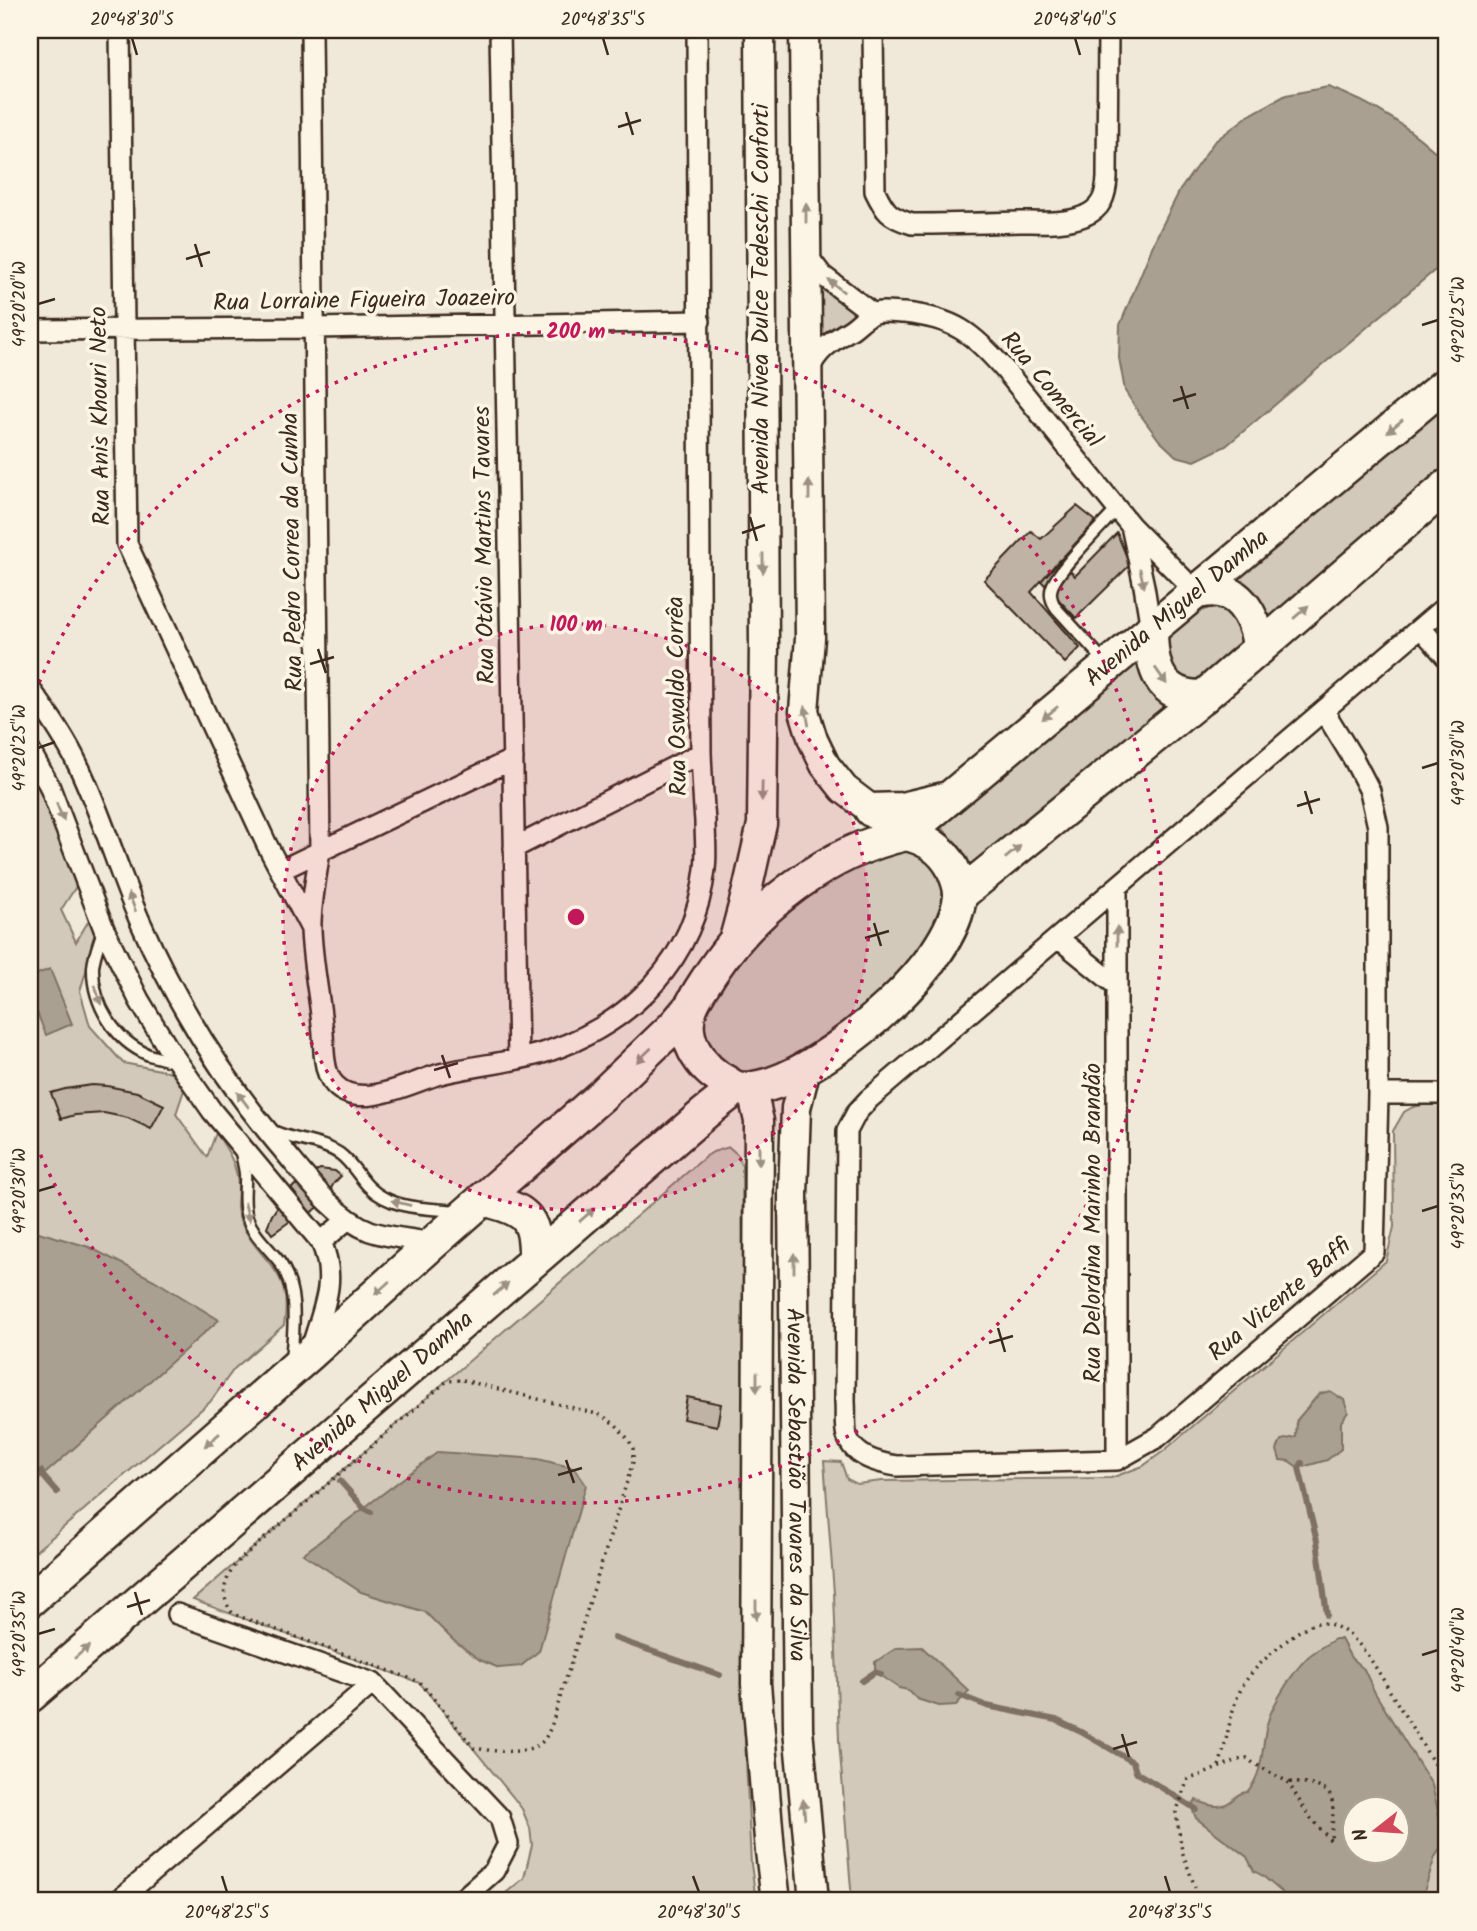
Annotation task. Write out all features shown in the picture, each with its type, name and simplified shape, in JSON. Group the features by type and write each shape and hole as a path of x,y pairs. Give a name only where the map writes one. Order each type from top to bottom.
{"main road":[{"name":"Avenida Nívea Dulce Tedeschi Conforti","path":"733,943 762,824 764,643 760,30"},
{"name":"Avenida Nívea Dulce Tedeschi Conforti","path":"804,30 810,638 804,711 813,740 825,765 844,789 902,835"},
{"name":"Avenida Miguel Damha","path":"902,835 1447,383"},
{"path":"960,895 1203,697 1447,486"},
{"path":"1196,592 1221,590 1238,601 1252,617 1259,649"},
{"path":"1151,629 1152,660 1162,680 1176,692 1203,697"},
{"path":"871,810 902,809 948,798"},
{"path":"30,1600 603,1096 674,1026 691,1006 733,943 773,904 809,876 848,854 902,835 920,837 937,848 957,877 960,895 953,922 940,945 910,984 880,1015 842,1045 782,1080 744,1088 714,1076 692,1047 688,1028 691,1006"},
{"name":"Avenida Sebastião Tavares da Silva","path":"806,1068 796,1108 793,1208 798,1729 814,1901"},
{"name":"Avenida Miguel Damha","path":"30,1696 705,1113 744,1088"},
{"name":"Avenida Sebastião Tavares da Silva","path":"744,1088 759,1121 756,1684 776,1901"},
{"path":"476,1206 510,1206 522,1213 531,1224 536,1238 536,1259"},
{"path":"771,1861 781,1855 797,1854 809,1857"}],"street":[{"name":"Rua Anis Khouri Neto","path":"120,30 127,544 310,927"},
{"name":"Rua Pedro Correa da Cunha","path":"311,30 320,850 310,927 328,1073"},
{"name":"Rua Otávio Martins Tavares","path":"500,30 518,1059"},
{"name":"Rua Oswaldo Corrêa","path":"328,1073 340,1090 361,1097 376,1095 439,1075 547,1052 592,1034 636,1003 670,965 695,915 706,867 701,752 696,30"},
{"path":"873,30 875,191 881,205 894,218 912,224 1048,222 1086,216 1099,206 1106,195 1107,178 1108,30"},
{"path":"806,254 822,275 872,313 825,347 813,360 808,372"},
{"name":"Rua Comercial","path":"872,313 914,314 936,319 966,332 983,345 1130,526 1196,592"},
{"name":"Rua Lorraine Figueira Joazeiro","path":"30,330 700,321"},
{"name":"Rua Comercial","path":"1130,526 1151,629"},
{"path":"1117,986 1058,938 1447,605"},
{"path":"1421,628 1447,658"},
{"path":"30,690 62,736 78,765 138,918 170,984 225,1076 318,1191 348,1219 368,1230 388,1236 433,1243"},
{"name":"Rua Vicente Baffi","path":"1058,938 869,1099 857,1112 847,1130 845,1402 848,1436 858,1452 877,1462 897,1466 1117,1460 1158,1437 1374,1252 1378,1094 1378,827 1370,791 1324,711"},
{"path":"30,751 49,785 104,929 139,1000 212,1111 321,1242 330,1270 329,1288 300,1362"},
{"path":"514,848 701,752"},
{"path":"281,870 513,759"},
{"name":"Rua Delordina Marinho Brandão","path":"1117,887 1117,1460"},
{"path":"139,1000 155,1001 162,998 168,992 170,984"},
{"path":"1378,1094 1447,1094"},
{"path":"239,1145 263,1126"},
{"path":"321,1242 348,1219"},
{"path":"177,1614 373,1683 499,1818 509,1844 494,1871 460,1901"},
{"path":"118,1901 373,1683"}],"lane":[{"path":"1108,665 1056,608 1050,591 1066,567 1117,509"},
{"path":"104,929 93,965 94,987 103,1013 117,1033 134,1047 178,1063"},
{"path":"263,1126 341,1154 384,1199 419,1207 476,1206"},
{"path":"239,1145 245,1173 246,1215 253,1230 279,1261 289,1278 293,1331 300,1362"}],"path":[{"path":"463,1380 601,1415 624,1433 634,1449 633,1462 551,1727 545,1740 536,1746 507,1752 474,1748 420,1682 233,1614 227,1606 226,1578 236,1563 447,1381 463,1380"},
{"path":"1218,1768 1234,1704 1243,1686 1255,1670 1282,1645 1301,1630 1320,1623 1336,1626 1354,1639 1373,1662 1447,1786"},
{"path":"1200,1901 1182,1851 1176,1813 1188,1779 1204,1775 1229,1762 1247,1758 1286,1780 1318,1785 1328,1792 1334,1803 1331,1841 1308,1815 1286,1780"}],"shaded area":[{"path":"1328,87 1392,118 1447,163 1447,260 1226,446 1195,461 1176,456 1159,440 1125,391 1119,358 1120,325 1155,240 1180,190 1214,142 1248,116 1286,95"},
{"path":"813,277 862,312 830,329 813,344"},
{"path":"1447,396 1447,473 1262,631 1227,587"},
{"path":"1217,607 1233,615 1240,631 1241,644 1200,682 1175,680 1164,643 1187,619 1201,611"},
{"path":"1141,653 1177,697 975,871 940,825"},
{"path":"30,767 60,830 77,885 61,910 76,942 89,920 97,936 80,991 90,1026 123,1063 171,1072 184,1090 176,1114 207,1157 216,1133 234,1165 238,1188 238,1216 248,1235 279,1278 286,1305 284,1325 234,1369 210,1402 30,1556"},
{"path":"903,849 917,850 941,872 949,895 930,939 901,974 833,1036 777,1066 761,1071 737,1073 702,1043 702,1012 715,990 778,913 852,866"},
{"path":"50,969 72,1024 46,1035 30,995 30,977"},
{"path":"1423,1105 1447,1105 1447,1901 852,1901 839,1741 834,1593 824,1461 841,1462 847,1479 857,1484 882,1481 1111,1478 1143,1466 1386,1261 1394,1227 1393,1131 1404,1112"},
{"path":"729,1147 738,1155 742,1166 746,1591 742,1677 751,1864 756,1901 496,1901 524,1878 532,1845 530,1828 522,1809 513,1797 420,1683 193,1600 705,1157"},
{"path":"35,1231 89,1247 154,1280 219,1320 30,1487 30,1234"},
{"path":"1330,1391 1344,1400 1348,1412 1341,1422 1341,1449 1327,1460 1299,1468 1289,1461 1280,1460 1277,1450 1281,1440 1296,1437 1297,1420 1319,1394"},
{"path":"438,1452 538,1459 574,1468 586,1485 539,1651 521,1666 499,1668 480,1660 453,1640 425,1612 361,1592 303,1554"},
{"path":"1335,1639 1341,1639 1351,1658 1364,1669 1375,1693 1432,1785 1445,1841 1435,1857 1421,1901 1292,1901 1254,1871 1247,1857 1196,1818 1191,1806 1196,1800 1209,1805 1227,1804 1247,1792 1253,1784 1262,1758 1268,1721 1279,1696 1303,1662"},
{"path":"922,1647 969,1691 956,1705 939,1706 917,1699 908,1690 899,1688 875,1672 875,1662 897,1648"}],"building":[{"path":"1077,506 1096,521 1031,592 1080,648 1065,663 984,580 1031,531 1041,539"},
{"path":"1117,533 1130,565 1076,618 1041,581 1059,560 1075,576"},
{"path":"92,1085 137,1092 164,1105 151,1129 128,1118 104,1113 61,1119 51,1093"},
{"path":"320,1169 335,1171 341,1176 322,1205 272,1234 267,1227 286,1194 299,1181"},
{"path":"687,1397 721,1404 717,1426 683,1419"}],"waterway":[{"path":"1302,1463 1299,1468 1317,1541 1327,1615"},
{"path":"41,1471 57,1492"},
{"path":"340,1481 364,1508 371,1512"},
{"path":"614,1638 720,1675"},
{"path":"862,1681 875,1672 881,1674"},
{"path":"959,1695 987,1706 1056,1720 1081,1732 1133,1762 1136,1772 1196,1809"}]}
